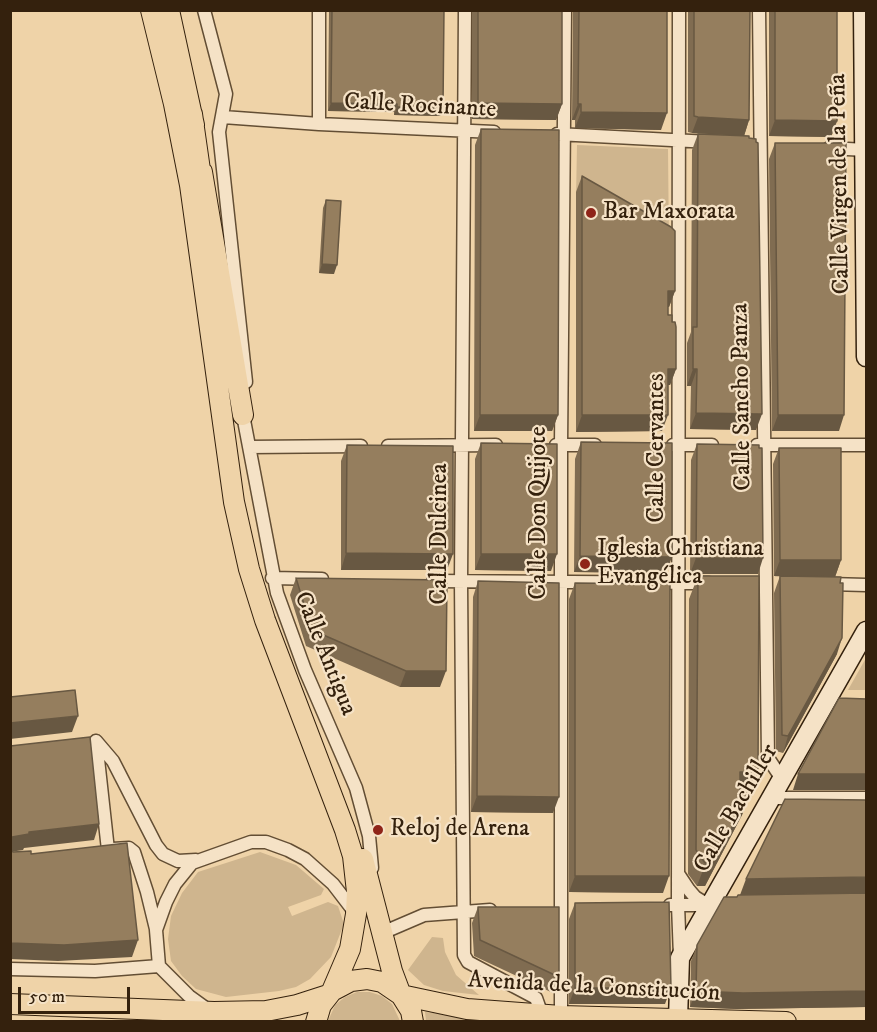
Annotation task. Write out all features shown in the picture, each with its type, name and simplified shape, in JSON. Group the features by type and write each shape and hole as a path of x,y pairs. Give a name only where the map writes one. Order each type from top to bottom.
{"main road":[{"path":"151,10 174,104 190,185 234,502 249,569 265,620 345,830 356,874 357,914 350,950 330,993 321,1005 316,1022"},
{"path":"157,31 159,10"},
{"path":"169,10 192,114 243,415"},
{"path":"192,114 211,248 241,497 255,562 274,620 358,843 392,971 401,995 411,1011 413,1022"},
{"name":"Avenida de la Constitución","path":"330,993 351,981 367,979 382,982 401,995 467,1009 561,1016 786,1022"},
{"path":"10,1004 214,1012 266,1011 290,1007 330,993"}],"street":[{"path":"204,10 226,94 219,132 247,385"},
{"path":"319,10 319,124"},
{"name":"Calle Dulcinea","path":"465,10 461,582 464,956 468,962 536,998 542,1015"},
{"name":"Calle Don Quijote","path":"561,1016 561,445 565,10"},
{"name":"Calle Cervantes","path":"679,10 678,905 680,958"},
{"name":"Calle Sancho Panza","path":"759,10 768,758 782,779"},
{"name":"Calle Virgen de la Peña","path":"863,10 867,357"},
{"name":"Calle Rocinante","path":"223,117 509,133"},
{"path":"543,134 726,143"},
{"path":"819,148 866,150"},
{"name":"Calle Antigua","path":"243,415 273,578 282,612 364,811 369,836 375,905"},
{"path":"249,447 506,445"},
{"path":"539,445 608,445"},
{"path":"656,445 722,445"},
{"path":"743,445 867,445"},
{"path":"273,578 331,579"},
{"path":"426,581 723,584"},
{"path":"822,584 867,585"},
{"name":"Calle Bachiller","path":"678,1019 680,958 782,779 830,703 867,631"},
{"path":"198,860 178,861 164,854 156,845 113,761 90,742 103,850 129,848 134,852 156,930 159,966 189,996 214,1012"},
{"path":"771,798 867,798"},
{"path":"156,930 175,885 192,862 251,842 266,842 288,849 305,859 333,884 357,914"},
{"path":"678,873 688,891 709,905"},
{"path":"655,905 732,904"},
{"path":"382,933 424,915 506,909"},
{"path":"10,969 95,972 159,966"}],"shaded area":[{"path":"577,145 668,149 669,247 580,194 576,197"},
{"path":"866,658 866,690 848,690"},
{"path":"260,852 296,865 324,889 321,895 288,907 292,916 328,902 338,906 344,924 331,957 310,979 296,987 226,997 196,989 171,961 168,939 171,916 182,893 198,872"},
{"path":"432,937 443,938 445,952 456,975 479,995 443,991 424,985 408,970"},
{"path":"357,992 370,992 382,996 392,1004 400,1021 328,1021 335,1005 345,997"},
{"path":"425,1012 463,1016 573,1021 426,1021"}],"building":[{"path":"332,10 444,10 443,107 331,103"},
{"path":"478,10 562,10 562,104 478,103"},
{"path":"579,10 667,10 667,113 581,112 581,104 578,104"},
{"path":"694,10 750,10 749,120 694,116"},
{"path":"775,10 837,10 837,121 775,120"},
{"path":"481,129 559,130 558,415 480,415"},
{"path":"698,134 749,136 749,138 756,139 758,143 762,414 696,413 697,369 693,369 693,327 697,327"},
{"path":"775,143 846,143 844,415 778,415"},
{"path":"582,176 675,231 675,291 668,291 668,315 672,315 672,322 675,322 676,327 676,369 668,369 668,415 582,415"},
{"path":"326,200 341,201 337,265 322,264"},
{"path":"581,442 672,443 672,557 580,556"},
{"path":"481,443 557,444 557,554 481,554"},
{"path":"697,444 759,445 759,448 762,448 763,558 696,558"},
{"path":"347,445 453,446 453,554 346,553"},
{"path":"779,448 841,448 841,560 780,560"},
{"path":"698,576 759,576 758,772 740,772 740,792 750,792 714,862 705,863 696,850"},
{"path":"780,576 841,577 840,583 843,583 842,638 788,736 782,735"},
{"path":"296,578 447,580 446,671 406,671 312,630"},
{"path":"478,581 559,583 559,797 477,796"},
{"path":"575,583 670,584 669,876 575,876"},
{"path":"75,690 78,716 10,723 10,697"},
{"path":"839,698 867,699 867,774 798,774"},
{"path":"90,737 99,824 29,832 29,834 10,839 10,746"},
{"path":"785,799 867,800 867,877 746,879"},
{"path":"127,843 138,940 64,945 10,943 10,848 13,852 31,851 31,854"},
{"path":"867,893 867,991 743,993 696,991 697,945 724,897"},
{"path":"669,902 671,988 575,988 575,903"},
{"path":"478,907 559,907 559,977 480,940"}],"place":[{"name":"Bar Maxorata","path":"591,213"},
{"name":"Iglesia Christiana Evangélica","path":"585,564"},
{"name":"Reloj de Arena","path":"378,830"}]}
